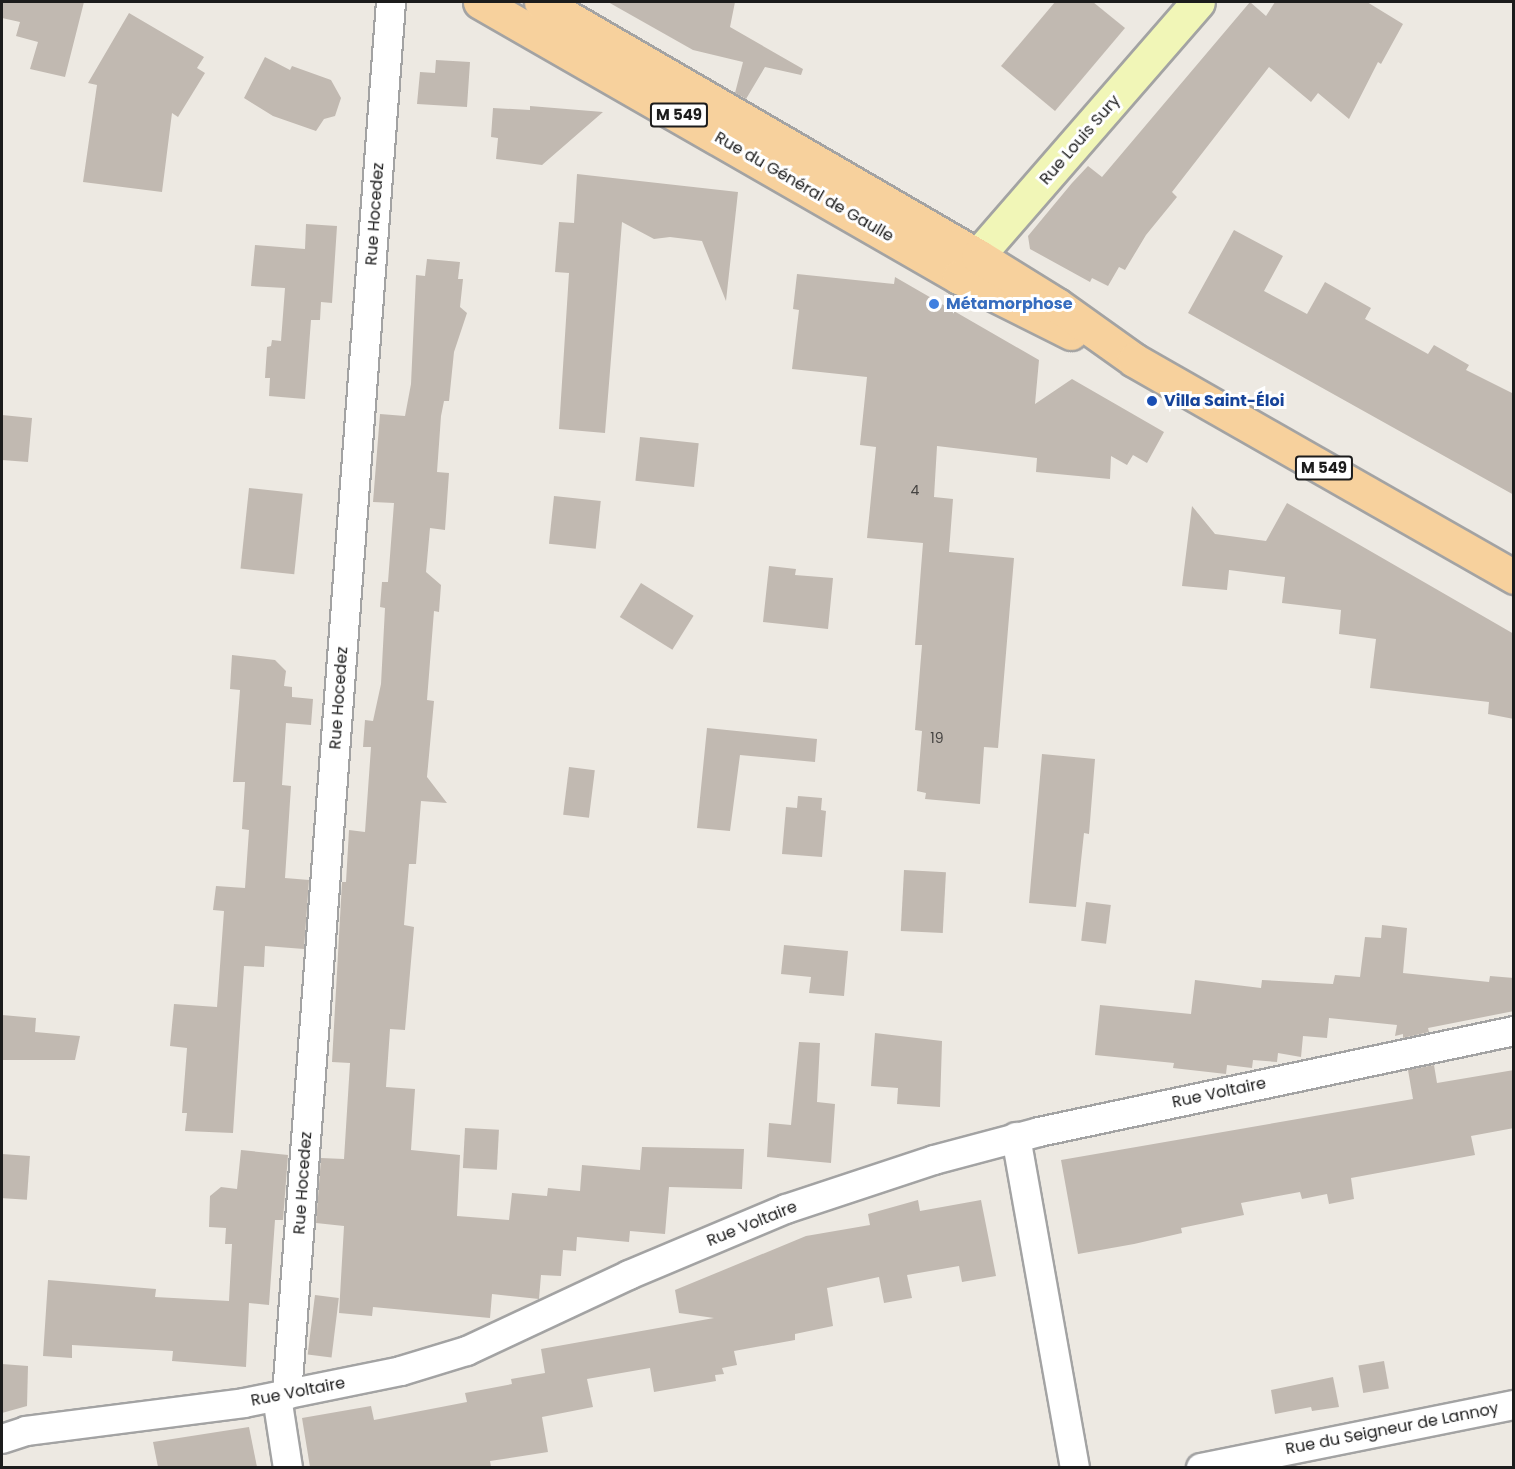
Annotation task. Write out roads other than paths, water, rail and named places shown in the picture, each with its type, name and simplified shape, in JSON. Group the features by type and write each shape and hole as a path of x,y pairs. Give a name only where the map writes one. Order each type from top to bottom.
{"main road":[{"name":"Rue du Général de Gaulle","path":"480,2 969,266 1057,305 1134,360 1514,577"},
{"name":"Rue du Général de Gaulle","path":"541,2 969,266"},
{"name":"Rue Louis Sury","path":"969,266 1198,2"}],"street":[{"name":"Rue Hocedez","path":"288,1467 282,1396 391,2"},
{"name":"Rue Voltaire","path":"2,1439 26,1431 282,1396 401,1371 467,1351 629,1275 786,1209 1016,1137 1514,1031"},
{"path":"1016,1137 1075,1467"},
{"name":"Rue du Seigneur de Lannoy","path":"1201,1467 1514,1405"}],"place":[{"name":"Métamorphose","path":"934,304"},
{"name":"Villa Saint-Éloi","path":"1152,401"}]}
